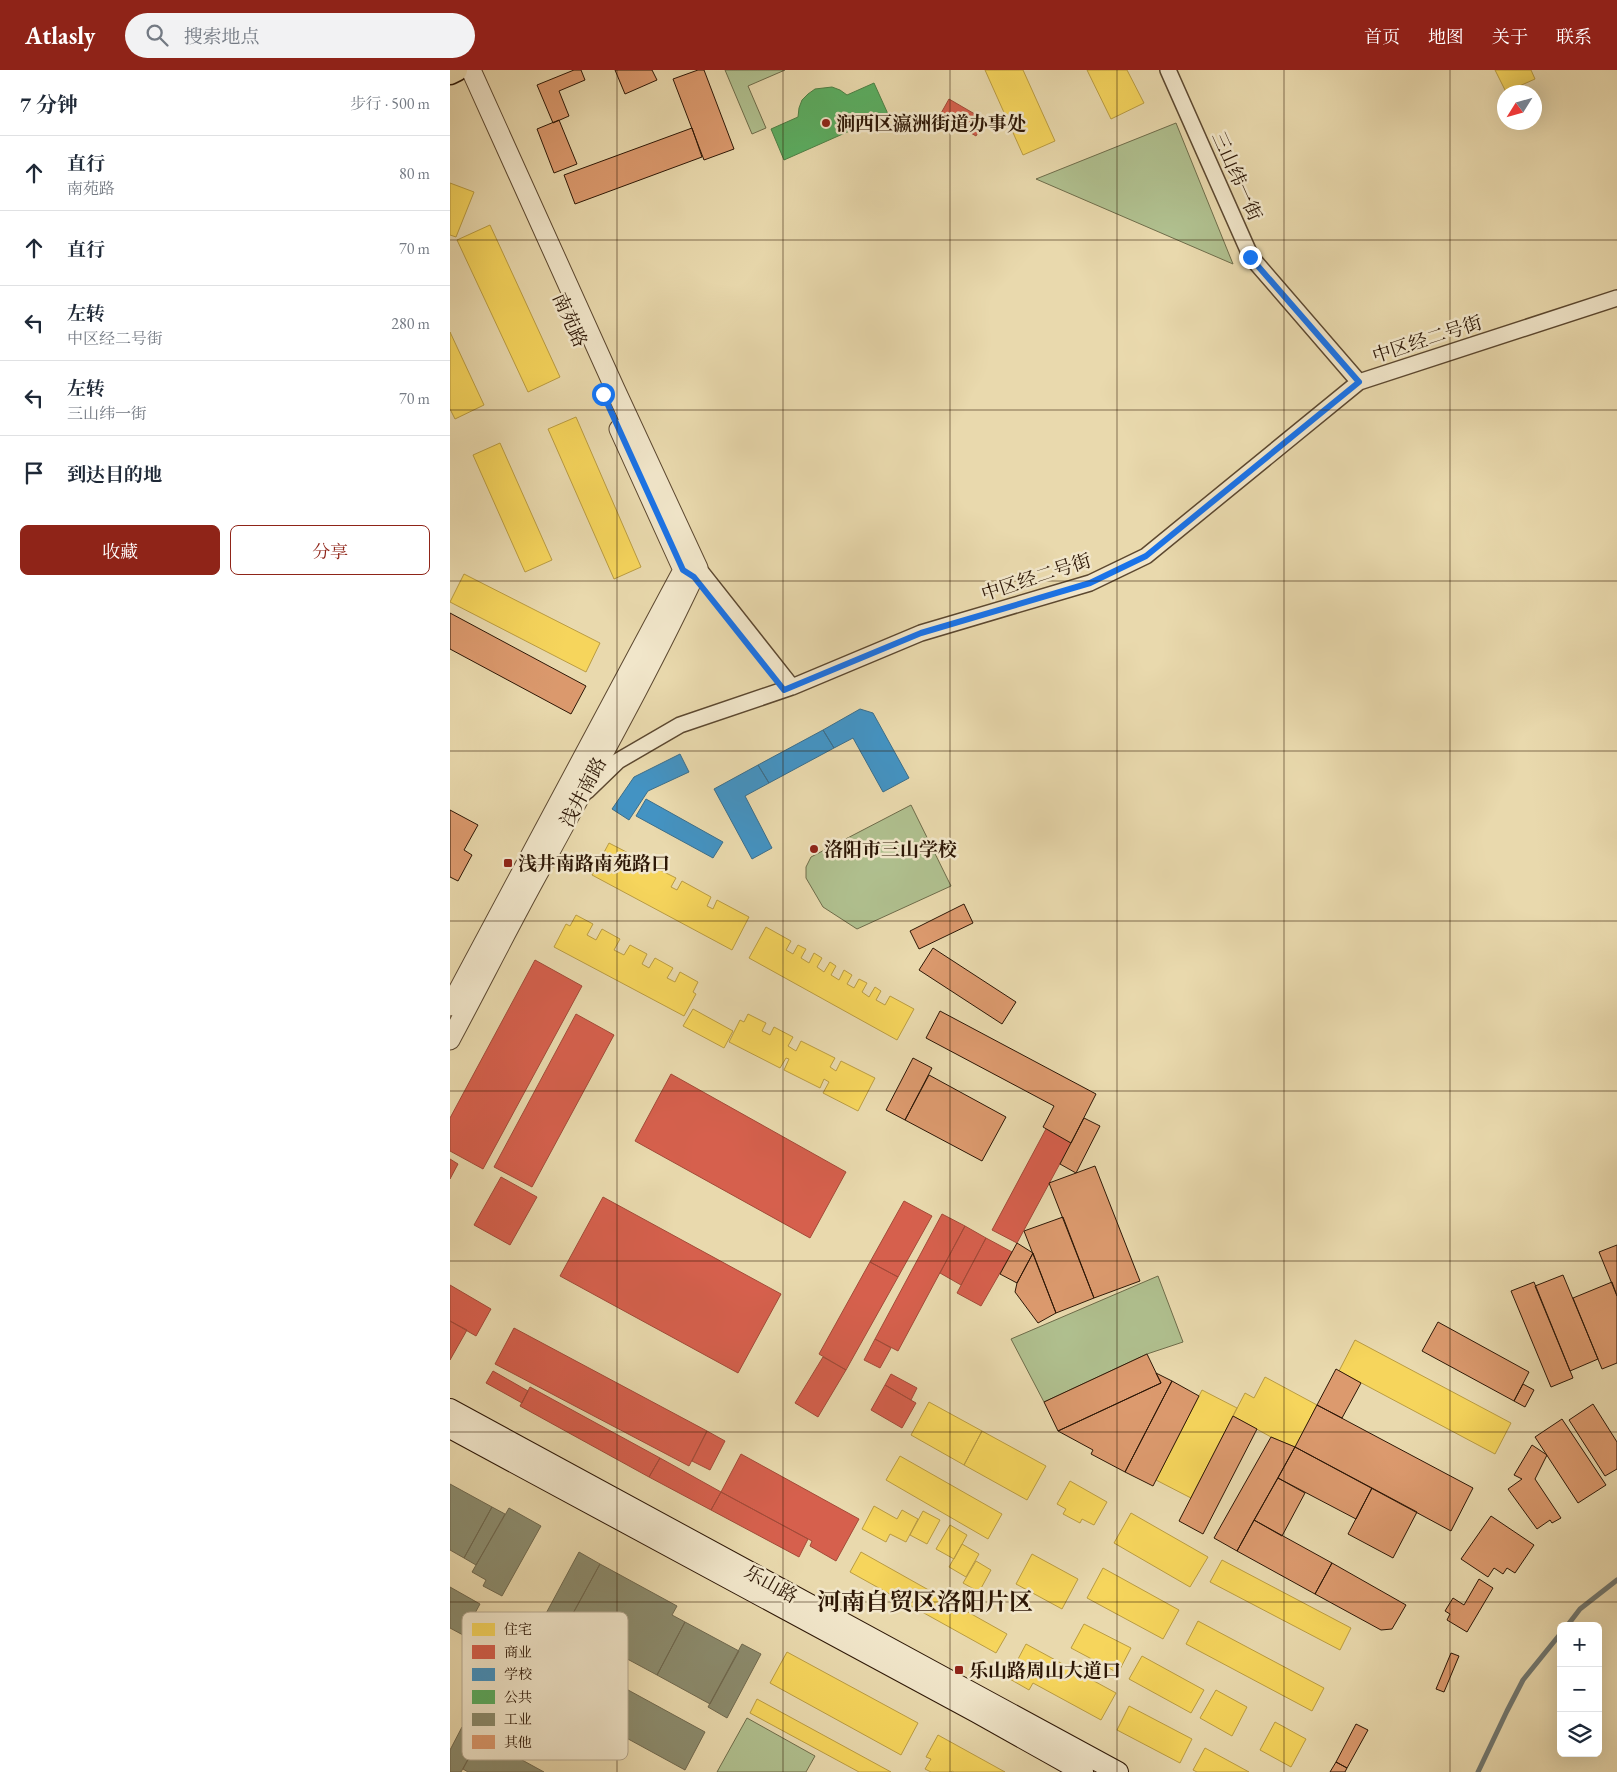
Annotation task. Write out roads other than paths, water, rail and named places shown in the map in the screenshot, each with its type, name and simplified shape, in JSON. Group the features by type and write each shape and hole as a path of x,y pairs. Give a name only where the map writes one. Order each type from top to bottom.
{"main road":[{"path":"450,73 457,70"},
{"name":"乐山路","path":"450,1409 1118,1772"},
{"name":"乐山路","path":"450,1428 976,1712 1083,1772"}],"street":[{"name":"南苑路","path":"457,70 692,572"},
{"name":"南苑路","path":"471,70 614,388 692,572"},
{"name":"三山纬一街","path":"1168,70 1250,257 1359,382"},
{"name":"中区经二号街","path":"581,797 618,761 680,725 788,688 921,633 1090,583 1146,556 1359,382 1617,298"},
{"path":"692,572 788,688"},
{"name":"浅井南路","path":"450,1040 676,616 692,572"},
{"name":"浅井南路","path":"450,1006 692,572"}],"waterway":[{"path":"1570,1622 1580,1609 1617,1580"},
{"path":"1478,1772 1523,1680 1557,1638"}],"place":[{"name":"涧西区瀛洲街道办事处","path":"826,123"},
{"name":"洛阳市三山学校","path":"814,849"},
{"name":"浅井南路南苑路口","path":"508,863"},
{"name":"乐山路周山大道口","path":"959,1670"}],"district":[{"name":"河南自贸区洛阳片区","path":"925,1601"}]}
